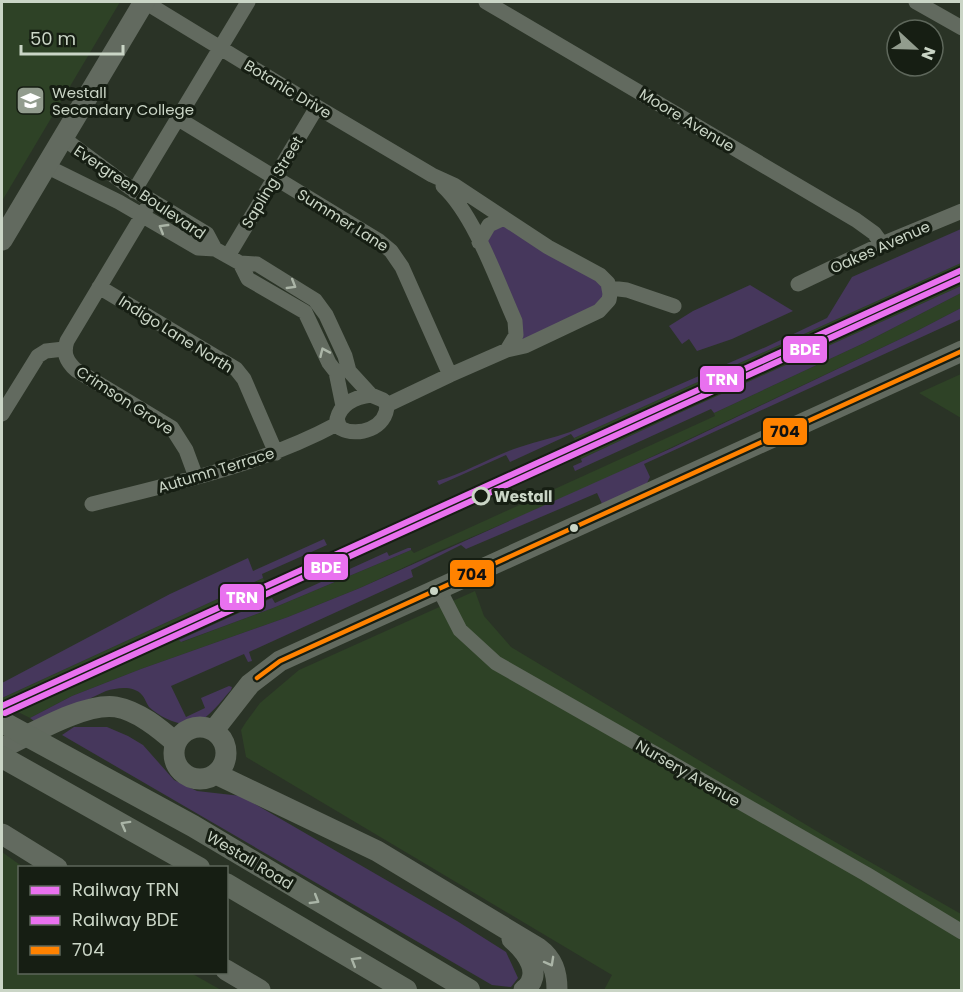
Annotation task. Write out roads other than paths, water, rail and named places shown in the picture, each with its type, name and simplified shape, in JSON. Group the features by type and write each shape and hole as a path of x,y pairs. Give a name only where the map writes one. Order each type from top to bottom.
{"main road":[{"path":"2,240 145,2"},
{"path":"214,730 250,684 280,661 962,351"},
{"path":"176,742 135,714 117,707 105,707 69,716 4,756 197,866"},
{"name":"Westall Road","path":"2,722 194,826 469,990"},
{"path":"200,726 214,730 221,735 226,760 216,774 209,778 200,779 185,774 175,760 176,742 185,731 192,728 200,726"},
{"path":"216,774 377,851 538,948 548,955 555,972 557,990"},
{"path":"2,834 55,866"},
{"path":"228,885 406,990"},
{"path":"492,922 516,942 533,967 532,981 524,990"},
{"path":"228,971 260,990"}],"street":[{"name":"Botanic Drive","path":"145,2 316,107 432,175 454,185 548,247 600,275 610,288 627,290 674,306"},
{"path":"134,191 248,2"},
{"name":"Moore Avenue","path":"486,2 856,220 874,233 882,244"},
{"path":"916,2 962,28"},
{"name":"Sapling Street","path":"228,256 316,107"},
{"name":"Summer Lane","path":"177,118 391,250 402,267 450,375"},
{"name":"Evergreen Boulevard","path":"63,138 134,191 207,234 249,279 308,314 329,363 336,372 343,406"},
{"name":"Evergreen Boulevard","path":"46,166 142,215 198,248 257,264 315,300 329,321 345,356 349,371 371,395"},
{"name":"Botanic Drive","path":"432,175 457,201 479,242 515,321 516,336 507,350"},
{"path":"2,414 38,356 46,351 64,349 151,201"},
{"name":"Oakes Avenue","path":"798,284 882,244 962,211"},
{"path":"479,242 489,225 504,218"},
{"name":"Indigo Lane North","path":"99,287 236,369 244,379 276,453"},
{"path":"387,405 450,375 507,350 525,346 600,311 609,300 610,288"},
{"name":"Crimson Grove","path":"64,349 67,361 76,370 172,428 183,445 196,477"},
{"path":"371,395 383,400 387,405 386,415 382,421 368,430 346,432 338,424 339,413 343,406 354,399 371,395"},
{"name":"Autumn Terrace","path":"92,504 276,453 338,424"},
{"name":"Nursery Avenue","path":"439,589 460,630 496,663 866,874 962,932"}],"railway":[{"path":"2,714 268,592"}],"rail line":[{"name":"TRN","path":"2,706 962,270"},
{"name":"BDE","path":"5,713 962,278"}],"place":[{"name":"Westall Secondary College","path":"31,101"},
{"name":"Westall","path":"481,496"}]}
